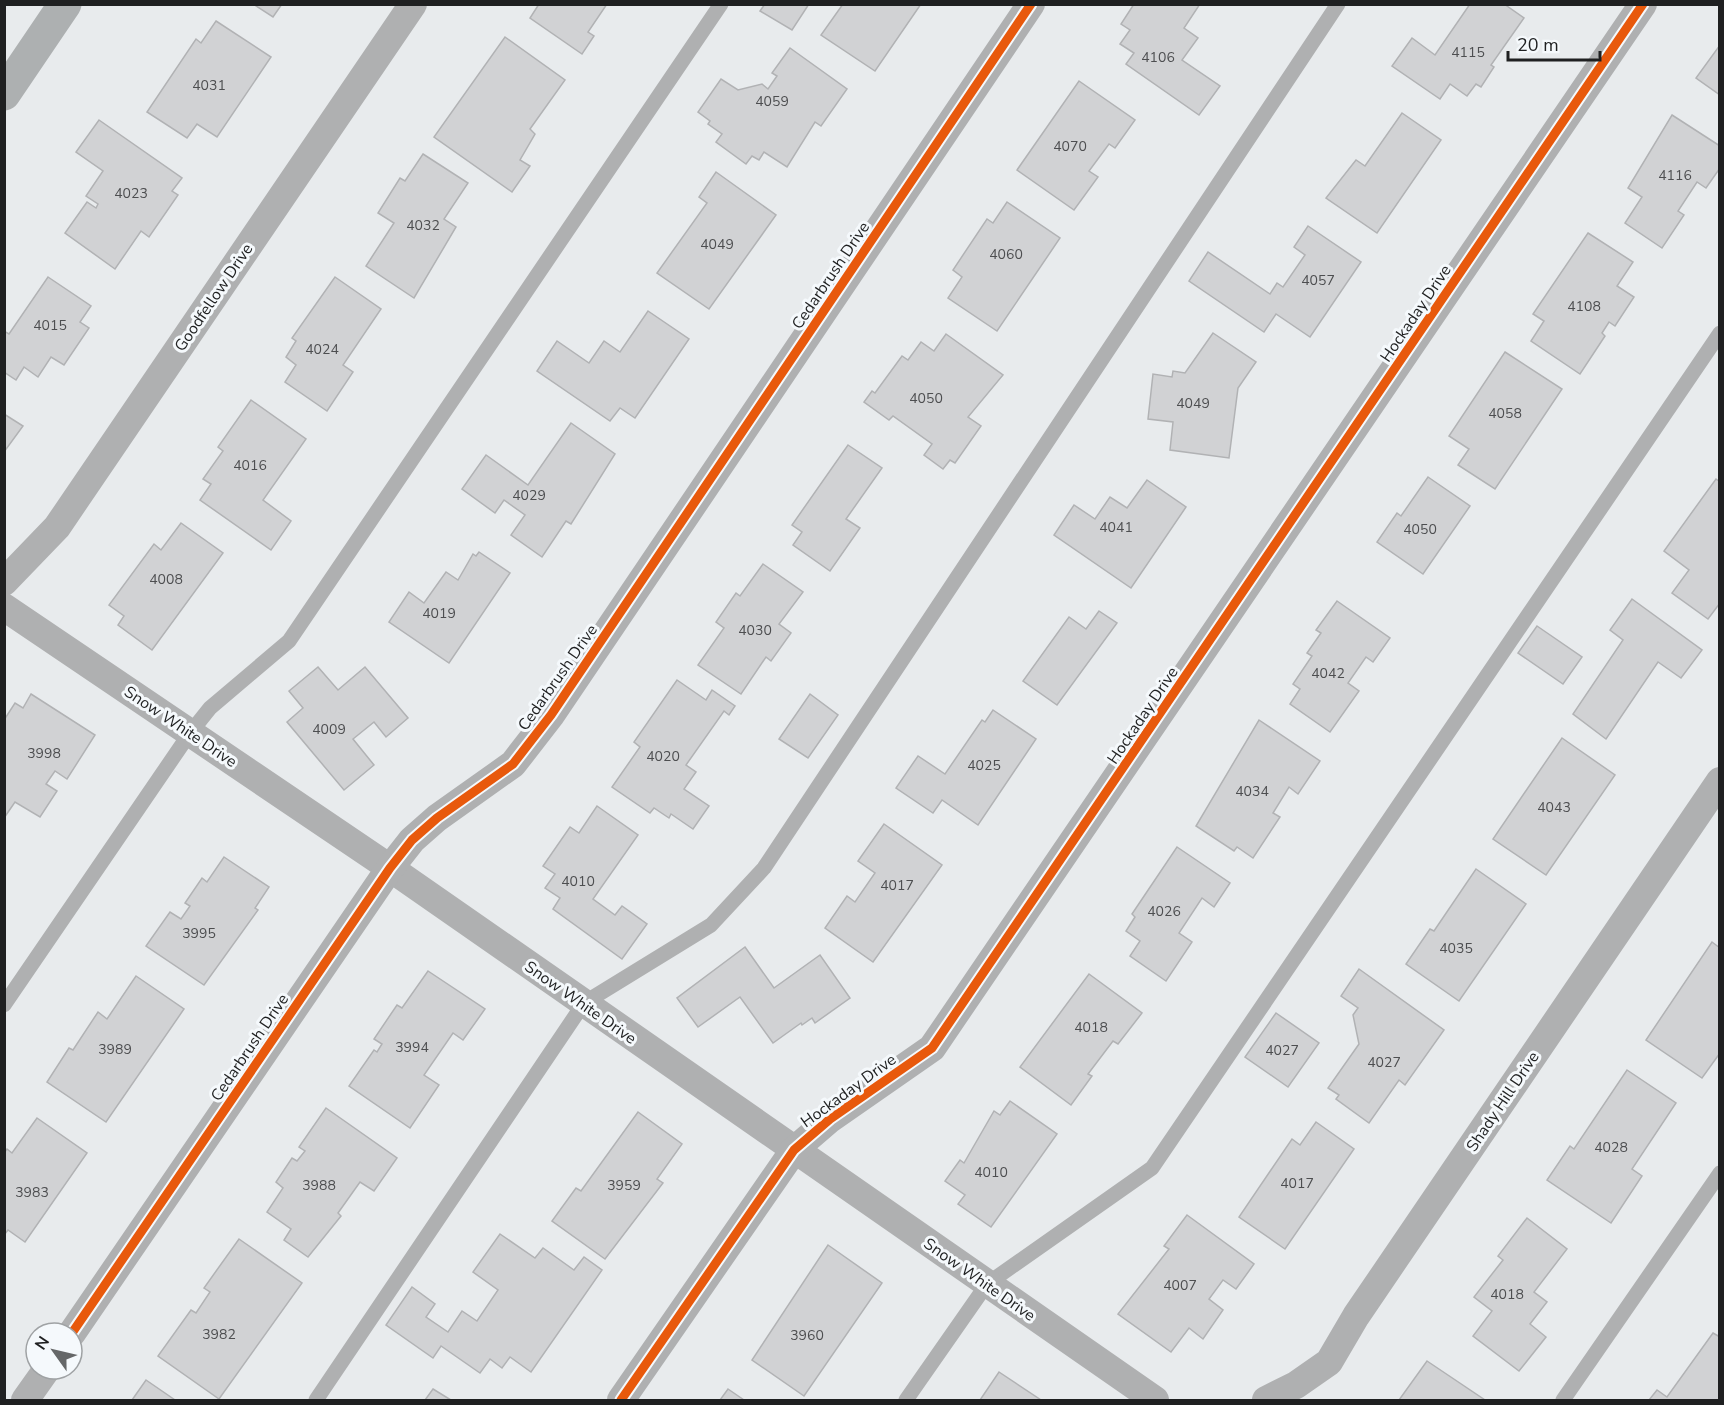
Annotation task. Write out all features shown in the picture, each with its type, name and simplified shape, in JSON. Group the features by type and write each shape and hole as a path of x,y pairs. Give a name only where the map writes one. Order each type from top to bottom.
{"main road":[{"path":"4,94 64,4"}],"street":[{"name":"Goodfellow Drive","path":"4,582 57,527 413,4"},
{"name":"Cedarbrush Drive","path":"80,1321 390,868 412,840 437,818 513,764 551,715 1031,4"},
{"name":"Hockaday Drive","path":"621,1401 794,1150 830,1119 932,1048 1643,4"},
{"name":"Snow White Drive","path":"4,607 390,868 1155,1401"},
{"name":"Shady Hill Drive","path":"1266,1401 1296,1385 1329,1362 1356,1316 1719,781"},
{"path":"26,1401 39,1381"}],"lane":[{"path":"4,1005 190,733 210,708 289,641 722,4"},
{"path":"316,1401 584,1004 711,925 764,867 1338,4"},
{"path":"906,1401 987,1284 1152,1168 1719,333"},
{"path":"1563,1401 1719,1173"}],"building":[{"path":"253,4 282,4 273,17"},
{"path":"539,4 607,4 588,32 594,36 582,54 530,18"},
{"path":"765,4 809,4 792,30 760,11"},
{"path":"843,4 921,4 875,71 821,35"},
{"path":"1134,4 1200,4 1184,28 1198,38 1182,60 1220,86 1199,115 1126,64 1134,53 1120,44 1130,30 1121,24"},
{"path":"1470,4 1504,4 1524,18 1491,65 1494,67 1481,87 1476,84 1467,96 1450,84 1440,99 1392,66 1412,38 1435,55"},
{"path":"216,21 271,57 217,137 197,124 187,138 147,112 196,39 201,43"},
{"path":"505,37 565,80 530,129 535,134 520,160 530,166 512,192 434,137"},
{"path":"1720,45 1720,95 1696,78"},
{"path":"790,48 847,89 821,126 815,122 787,167 764,152 759,160 752,156 746,164 716,142 722,134 708,124 710,121 698,112 721,79 738,90 762,84 768,89 777,76 772,73"},
{"path":"1079,81 1135,120 1115,148 1109,144 1089,171 1098,177 1074,210 1017,170"},
{"path":"1402,113 1441,140 1377,233 1326,198 1356,160 1365,166"},
{"path":"1672,115 1720,146 1720,168 1706,188 1697,182 1678,211 1684,215 1662,248 1625,223 1642,197 1628,188"},
{"path":"99,120 182,178 172,191 178,195 149,237 141,231 115,269 65,233 87,202 96,208 98,204 86,196 103,171 76,152"},
{"path":"423,154 468,183 444,219 456,227 414,298 366,266 394,223 378,213 400,178 405,181"},
{"path":"716,172 776,215 709,309 657,273 707,203 699,197"},
{"path":"1007,202 1060,238 997,331 948,298 962,277 953,270 987,219 993,223"},
{"path":"1308,226 1361,262 1310,337 1276,314 1264,332 1189,281 1208,252 1270,294 1277,283 1283,287 1305,255 1294,247"},
{"path":"1588,233 1633,262 1617,286 1634,297 1615,326 1609,322 1602,333 1605,336 1580,374 1531,341 1544,321 1533,314"},
{"path":"48,277 91,306 80,322 89,328 64,365 51,357 38,377 24,367 16,380 4,372 4,331 9,334"},
{"path":"335,277 381,309 343,365 353,372 327,411 285,382 296,365 286,357 296,341 292,338"},
{"path":"648,311 689,339 635,418 620,408 610,421 537,371 557,341 589,363 604,341 620,352"},
{"path":"1213,333 1256,362 1238,388 1229,458 1170,450 1173,422 1148,419 1153,374 1172,377 1173,371 1185,373"},
{"path":"946,334 1003,375 968,417 981,426 955,463 950,460 943,469 924,455 932,444 893,416 889,420 864,402 872,391 875,393 902,356 908,360 921,342 934,351"},
{"path":"1505,352 1562,389 1495,489 1458,465 1469,449 1449,436"},
{"path":"251,400 306,439 263,500 291,521 271,550 200,500 211,484 203,479 223,451 218,447"},
{"path":"4,414 23,426 4,452"},
{"path":"571,423 615,454 571,524 566,521 542,557 511,535 525,515 504,500 495,513 462,489 486,455 528,485"},
{"path":"848,445 882,468 846,519 860,528 830,571 793,545 802,532 792,525"},
{"path":"1428,477 1470,506 1423,574 1377,542 1397,513 1401,516"},
{"path":"1716,479 1720,482 1720,603 1708,619 1672,593 1689,570 1664,551"},
{"path":"1147,480 1186,507 1131,588 1054,535 1074,505 1095,519 1110,497 1127,508"},
{"path":"181,523 223,553 152,650 118,625 124,616 109,605 154,544 161,550"},
{"path":"479,552 510,573 449,663 389,622 409,592 424,603 446,572 458,580 473,554 476,556"},
{"path":"763,564 803,592 779,624 791,633 771,661 766,657 741,694 698,665 724,628 716,622 736,593 740,596"},
{"path":"1632,599 1702,650 1681,678 1658,662 1606,739 1573,714 1623,640 1610,630"},
{"path":"1337,601 1390,638 1373,662 1366,657 1348,683 1359,691 1330,732 1290,704 1300,689 1293,684 1312,656 1307,653 1321,633 1316,630"},
{"path":"1099,611 1117,623 1057,705 1023,681 1069,617 1086,629"},
{"path":"1537,626 1582,657 1563,684 1518,653"},
{"path":"318,667 338,690 365,667 408,718 386,737 374,722 353,739 374,765 344,790 287,722 303,708 289,691"},
{"path":"677,680 706,700 712,690 735,706 729,715 724,711 686,765 696,772 684,789 709,806 693,829 671,814 669,818 654,808 650,813 612,787 640,747 634,742"},
{"path":"31,694 95,735 67,779 55,771 46,784 57,791 40,817 15,802 4,818 4,720 15,703 23,708"},
{"path":"810,694 838,715 808,758 779,739"},
{"path":"993,710 1036,739 978,825 942,800 933,813 896,788 918,756 945,774 982,720 985,722"},
{"path":"1259,720 1320,761 1298,794 1289,787 1273,813 1280,817 1253,858 1237,847 1234,851 1196,826"},
{"path":"1562,738 1615,775 1546,875 1493,839"},
{"path":"597,806 638,835 593,899 615,915 622,906 647,924 622,959 553,909 560,898 545,888 555,874 543,866 570,827 579,833"},
{"path":"884,824 942,865 873,962 825,928 847,896 855,902 875,873 858,861"},
{"path":"1177,847 1230,883 1214,907 1202,898 1179,933 1192,942 1166,981 1130,956 1140,941 1126,931 1135,917 1132,914"},
{"path":"224,857 269,887 255,908 258,910 204,985 146,946 170,912 181,919 190,906 185,903 202,878 207,882"},
{"path":"1476,869 1526,904 1459,1001 1406,964 1430,929 1434,931"},
{"path":"1712,942 1720,948 1720,1053 1702,1078 1646,1040"},
{"path":"745,947 774,988 820,955 850,998 815,1023 812,1018 802,1025 801,1023 773,1043 740,997 698,1027 677,998"},
{"path":"1359,969 1444,1030 1405,1085 1399,1080 1369,1123 1336,1099 1339,1095 1328,1088 1359,1044 1353,1015 1358,1008 1341,996"},
{"path":"428,971 485,1009 463,1040 453,1033 424,1075 439,1085 410,1128 349,1086 374,1050 377,1052 382,1044 374,1039 397,1005 402,1008"},
{"path":"1089,974 1142,1013 1118,1044 1113,1041 1088,1074 1092,1076 1071,1105 1020,1067"},
{"path":"136,976 184,1009 106,1122 47,1082 69,1048 73,1050 98,1012 107,1019"},
{"path":"1276,1013 1319,1043 1288,1087 1245,1057"},
{"path":"1627,1070 1676,1103 1632,1169 1642,1176 1611,1223 1547,1180 1570,1146 1574,1149"},
{"path":"1010,1101 1057,1134 991,1227 958,1204 965,1195 945,1181 960,1160 964,1163 994,1111 1000,1115"},
{"path":"326,1108 397,1158 374,1191 360,1182 338,1213 341,1216 308,1257 284,1240 291,1229 267,1212 283,1188 276,1182 292,1158 297,1161 305,1151 299,1147"},
{"path":"638,1112 682,1144 657,1179 663,1183 605,1259 552,1221 576,1188 581,1191"},
{"path":"37,1118 87,1153 25,1242 8,1230 4,1235 4,1153 7,1149 12,1153"},
{"path":"1316,1122 1354,1149 1285,1249 1239,1217 1292,1139 1300,1145"},
{"path":"1187,1215 1254,1264 1236,1289 1223,1280 1209,1299 1223,1310 1203,1339 1189,1328 1171,1352 1118,1314 1169,1249 1164,1246"},
{"path":"1527,1218 1567,1249 1534,1292 1547,1302 1530,1324 1546,1337 1519,1371 1473,1336 1492,1311 1474,1297 1503,1260 1498,1256"},
{"path":"500,1234 535,1258 543,1248 574,1270 584,1257 602,1270 531,1372 510,1357 502,1368 490,1359 480,1373 441,1346 433,1358 386,1325 412,1287 435,1304 426,1317 448,1332 462,1311 477,1321 498,1290 473,1272"},
{"path":"239,1239 302,1283 219,1399 158,1356 191,1310 196,1313 210,1292 204,1288"},
{"path":"828,1245 882,1283 804,1396 752,1360"},
{"path":"1713,1333 1720,1337 1720,1400 1649,1400 1657,1390 1667,1397"},
{"path":"1427,1361 1485,1400 1399,1400"},
{"path":"999,1372 1041,1400 980,1400"},
{"path":"146,1380 175,1400 132,1400"},
{"path":"433,1389 451,1400 425,1400"},
{"path":"728,1389 744,1400 720,1400"}],"cycle path":[{"path":"80,1321 390,868 412,840 437,818 513,764 551,715 1031,4"},
{"path":"621,1400 794,1150 830,1119 932,1048 1643,4"}]}
